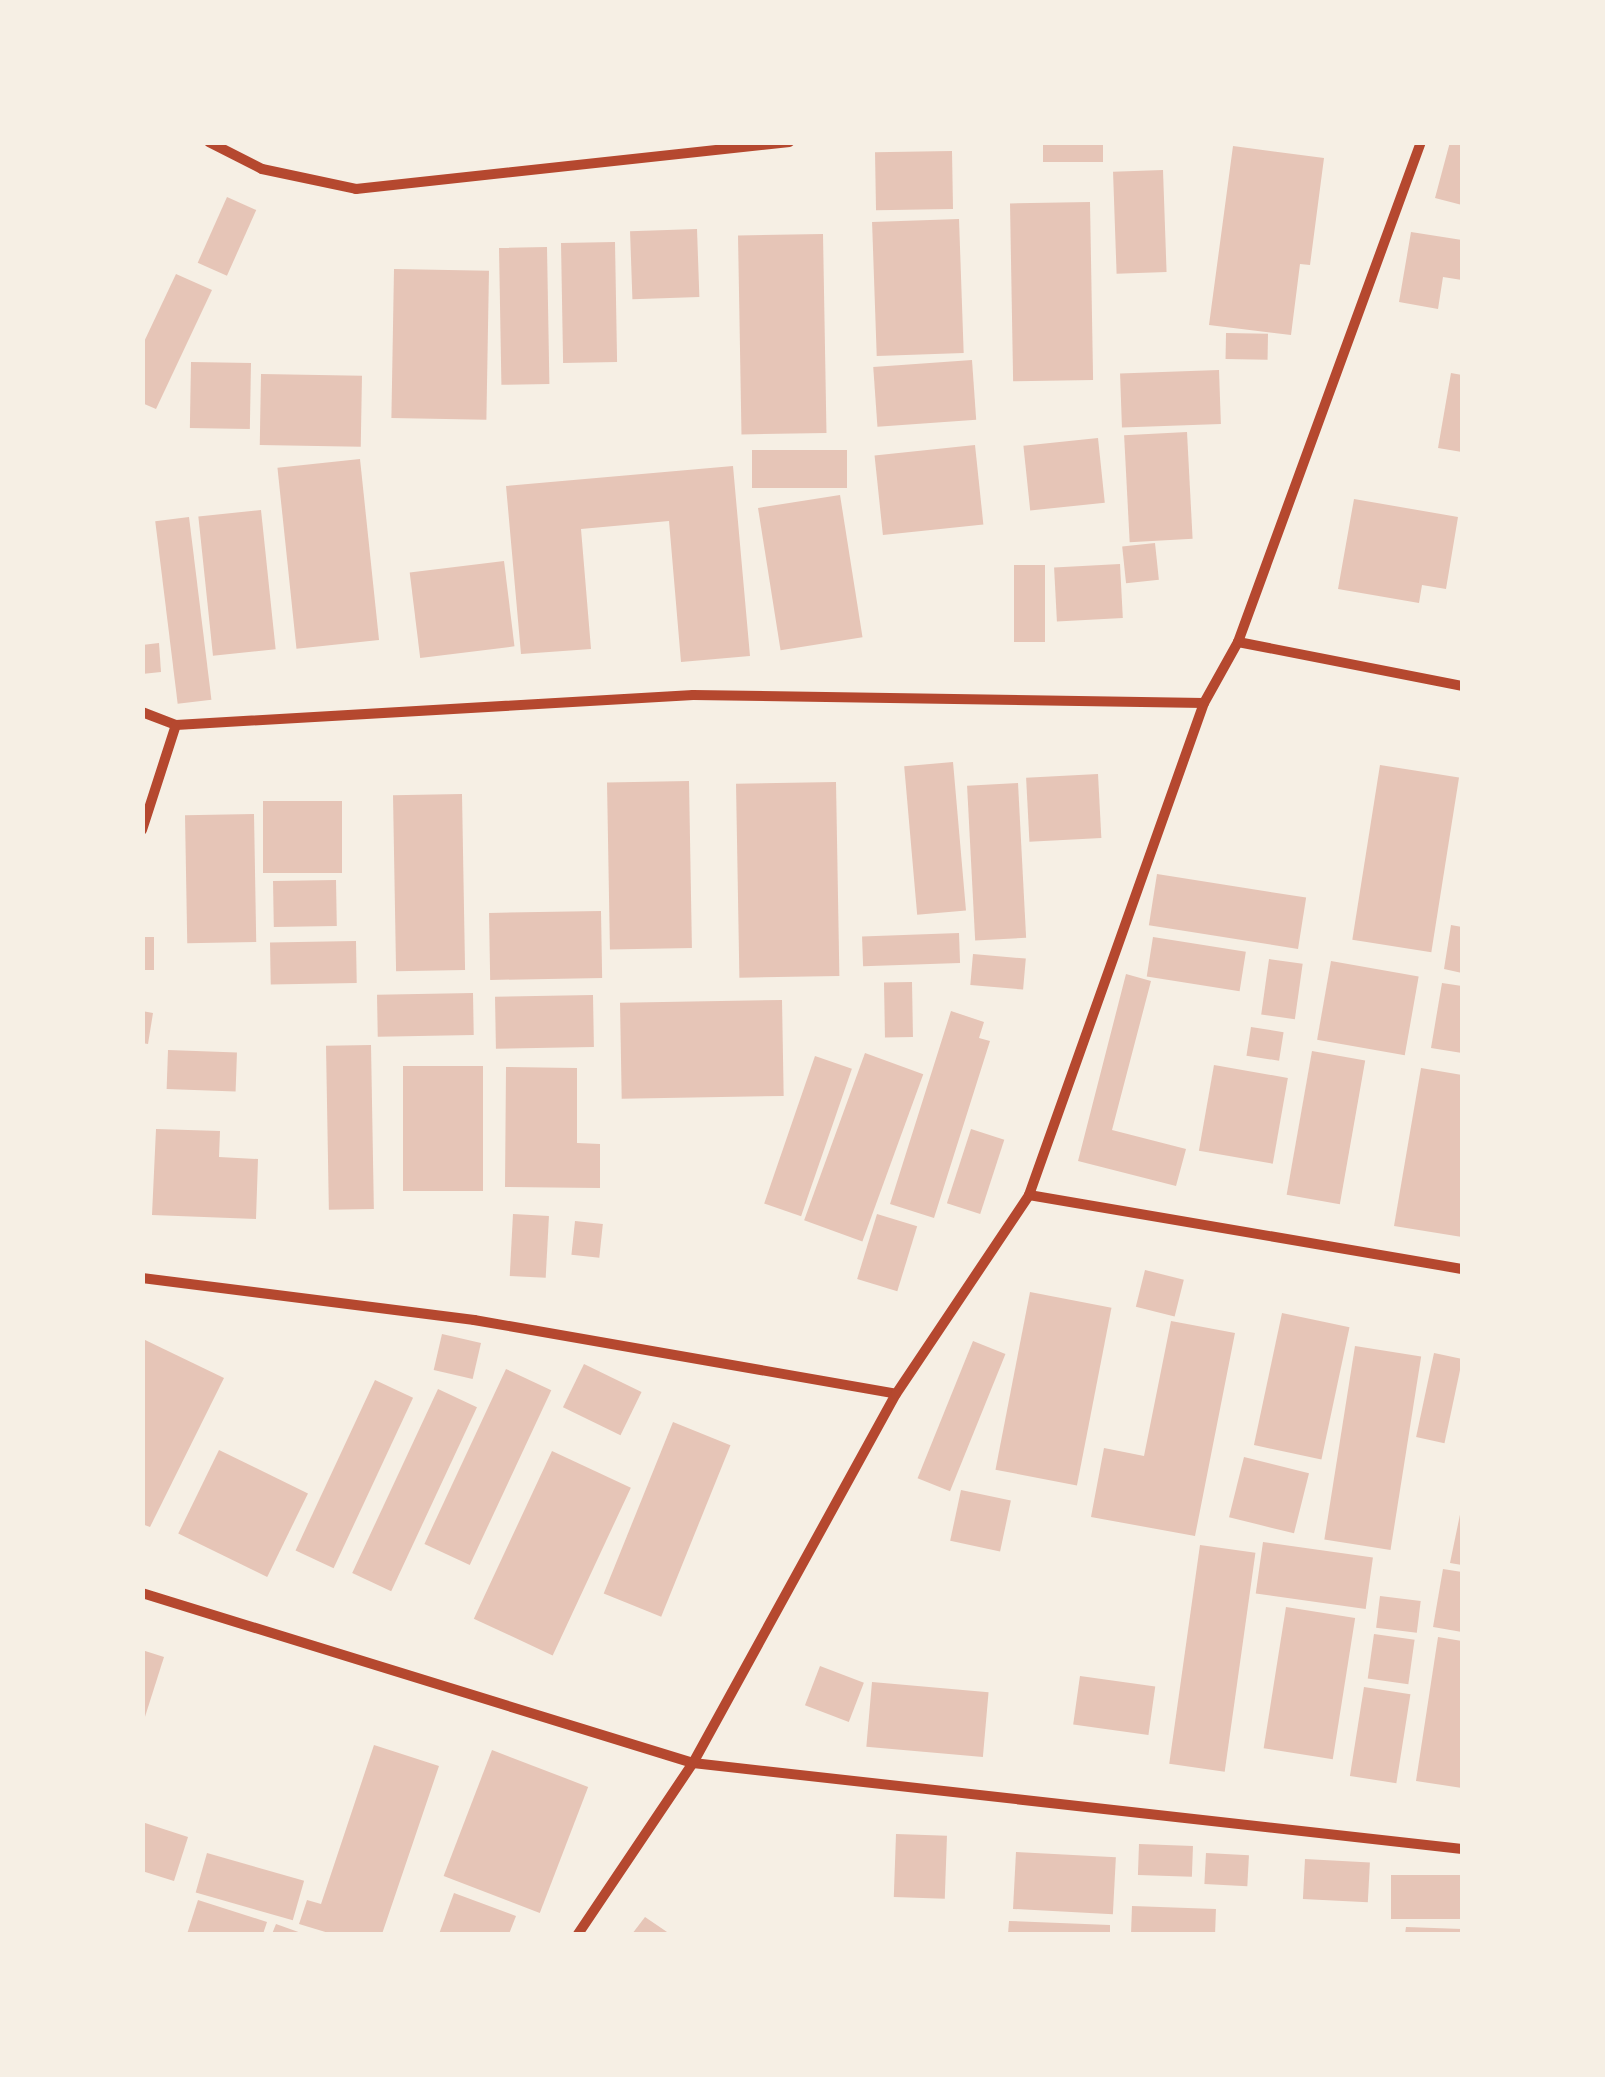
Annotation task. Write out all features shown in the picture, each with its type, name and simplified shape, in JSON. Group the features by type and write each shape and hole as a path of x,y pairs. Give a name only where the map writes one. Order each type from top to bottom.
{"street":[{"path":"208,142 262,169 356,188 789,142"},
{"path":"578,1934 692,1763 896,1394 1029,1196 1204,703 1238,642 1421,142"},
{"path":"1238,642 1462,686"},
{"path":"142,712 176,725 693,695 1204,703"},
{"path":"142,830 176,725"},
{"path":"1029,1196 1462,1268"},
{"path":"142,1278 474,1320 896,1394"},
{"path":"142,1593 692,1763 1462,1849"}],"building":[{"path":"1043,142 1103,142 1103,162 1043,162"},
{"path":"1450,142 1462,142 1462,205 1435,198"},
{"path":"1233,146 1324,158 1310,265 1300,264 1291,335 1209,325"},
{"path":"952,151 953,209 876,210 875,152"},
{"path":"1163,170 1167,272 1117,274 1113,172"},
{"path":"227,197 256,210 227,276 198,263"},
{"path":"1090,202 1093,380 1013,381 1010,203"},
{"path":"959,219 964,353 877,356 872,222"},
{"path":"697,229 699,297 632,299 630,231"},
{"path":"1411,232 1462,240 1462,280 1443,277 1438,309 1399,302"},
{"path":"823,234 826,433 741,434 738,235"},
{"path":"615,242 617,362 563,363 561,243"},
{"path":"547,247 549,384 501,385 499,248"},
{"path":"394,269 489,271 486,420 391,418"},
{"path":"176,274 212,290 156,409 142,403 142,346"},
{"path":"1226,333 1268,334 1268,360 1226,359"},
{"path":"972,360 976,420 877,427 873,367"},
{"path":"191,362 251,363 250,429 190,428"},
{"path":"1219,370 1221,424 1122,427 1120,373"},
{"path":"1451,373 1462,375 1462,452 1438,448"},
{"path":"261,374 362,376 361,447 260,445"},
{"path":"1187,432 1193,539 1130,542 1124,435"},
{"path":"1098,438 1105,503 1030,510 1023,446"},
{"path":"975,445 983,525 883,535 875,456"},
{"path":"752,450 847,450 847,488 752,488"},
{"path":"360,459 379,640 296,649 277,468"},
{"path":"733,466 750,656 681,662 669,521 581,529 591,649 521,654 506,486"},
{"path":"840,495 863,637 781,650 758,508"},
{"path":"1354,499 1458,517 1446,589 1422,585 1419,603 1338,589"},
{"path":"261,510 276,649 213,656 198,517"},
{"path":"189,517 211,700 178,704 155,521"},
{"path":"1155,543 1159,580 1126,583 1122,546"},
{"path":"504,561 514,646 420,658 410,573"},
{"path":"1120,564 1123,618 1057,621 1054,567"},
{"path":"1014,565 1045,565 1045,642 1014,642"},
{"path":"159,643 161,672 142,674 142,645"},
{"path":"953,762 966,910 917,915 904,766"},
{"path":"1380,765 1459,778 1431,952 1352,940"},
{"path":"1098,774 1101,838 1029,842 1026,778"},
{"path":"689,781 692,948 610,949 607,782"},
{"path":"836,782 839,976 739,978 736,784"},
{"path":"1018,783 1026,938 975,940 967,786"},
{"path":"462,794 465,970 396,971 393,795"},
{"path":"263,801 342,801 342,873 263,873"},
{"path":"254,814 256,942 187,943 185,815"},
{"path":"1157,874 1306,898 1298,949 1149,925"},
{"path":"336,880 337,926 274,927 273,881"},
{"path":"601,911 602,978 490,980 489,913"},
{"path":"1451,925 1462,927 1462,973 1444,969"},
{"path":"959,933 960,963 863,966 862,936"},
{"path":"142,937 154,937 154,970 142,970"},
{"path":"1153,937 1246,952 1240,991 1147,977"},
{"path":"356,941 357,983 271,984 270,943"},
{"path":"973,954 1026,959 1023,990 970,985"},
{"path":"1269,959 1303,964 1295,1019 1261,1014"},
{"path":"1331,961 1419,976 1405,1055 1317,1040"},
{"path":"1126,974 1151,981 1112,1130 1186,1149 1176,1186 1078,1161"},
{"path":"884,982 912,982 913,1037 885,1037"},
{"path":"1442,983 1462,986 1462,1053 1431,1048"},
{"path":"473,993 474,1035 378,1037 377,995"},
{"path":"593,995 594,1047 496,1049 495,997"},
{"path":"782,1000 784,1096 622,1099 620,1003"},
{"path":"142,1011 153,1013 148,1044 142,1043"},
{"path":"951,1011 984,1022 979,1038 990,1041 934,1218 890,1204"},
{"path":"1251,1027 1284,1032 1279,1061 1246,1056"},
{"path":"371,1045 374,1209 329,1210 326,1046"},
{"path":"168,1050 237,1052 236,1091 167,1089"},
{"path":"1312,1051 1365,1060 1340,1204 1287,1195"},
{"path":"865,1053 923,1074 862,1241 804,1220"},
{"path":"815,1056 852,1069 801,1216 764,1204"},
{"path":"1214,1065 1288,1078 1273,1164 1199,1151"},
{"path":"403,1066 483,1066 483,1191 403,1191"},
{"path":"506,1067 577,1068 577,1143 600,1144 600,1188 505,1187"},
{"path":"1421,1068 1462,1075 1462,1237 1394,1226"},
{"path":"156,1129 220,1131 219,1157 258,1159 256,1219 152,1215"},
{"path":"971,1129 1004,1140 980,1214 947,1203"},
{"path":"513,1214 549,1216 546,1278 510,1276"},
{"path":"877,1214 917,1226 897,1291 857,1279"},
{"path":"575,1221 603,1224 599,1258 571,1255"},
{"path":"1145,1270 1184,1280 1175,1317 1136,1307"},
{"path":"1030,1292 1111,1308 1077,1486 995,1470"},
{"path":"1282,1313 1349,1327 1321,1459 1254,1445"},
{"path":"1171,1321 1235,1333 1195,1536 1091,1517 1104,1448 1144,1456"},
{"path":"442,1334 481,1343 473,1379 434,1370"},
{"path":"143,1339 224,1378 150,1527 142,1524"},
{"path":"973,1341 1005,1354 950,1491 918,1478"},
{"path":"1355,1346 1421,1356 1391,1550 1324,1540"},
{"path":"1434,1353 1462,1359 1444,1443 1416,1437"},
{"path":"584,1364 642,1392 620,1435 563,1407"},
{"path":"506,1369 551,1390 470,1565 424,1544"},
{"path":"375,1380 413,1398 334,1568 296,1550"},
{"path":"438,1389 477,1407 391,1591 352,1573"},
{"path":"673,1422 730,1445 661,1617 604,1594"},
{"path":"219,1450 308,1493 267,1577 178,1534"},
{"path":"552,1451 631,1488 553,1655 474,1619"},
{"path":"1244,1457 1309,1473 1294,1533 1229,1517"},
{"path":"961,1490 1011,1501 1000,1551 950,1541"},
{"path":"1462,1505 1462,1565 1450,1563"},
{"path":"1263,1542 1373,1557 1366,1609 1256,1593"},
{"path":"1200,1545 1255,1553 1225,1772 1169,1764"},
{"path":"1443,1569 1462,1572 1462,1632 1433,1627"},
{"path":"1380,1596 1421,1601 1417,1633 1376,1628"},
{"path":"1286,1607 1355,1618 1333,1759 1264,1748"},
{"path":"1374,1634 1415,1640 1408,1684 1368,1679"},
{"path":"1438,1637 1462,1641 1462,1788 1416,1781"},
{"path":"142,1650 164,1657 143,1723 142,1722"},
{"path":"820,1666 864,1683 849,1722 805,1705"},
{"path":"1080,1676 1155,1687 1148,1735 1073,1725"},
{"path":"872,1682 989,1692 983,1757 866,1747"},
{"path":"1364,1687 1410,1694 1396,1783 1350,1776"},
{"path":"374,1745 439,1766 382,1934 332,1934 299,1924 307,1900 321,1904"},
{"path":"492,1750 588,1787 540,1913 444,1876"},
{"path":"142,1822 188,1837 174,1881 142,1871"},
{"path":"896,1834 947,1836 945,1899 894,1897"},
{"path":"1139,1844 1193,1846 1192,1877 1138,1875"},
{"path":"1016,1852 1116,1857 1113,1914 1013,1909"},
{"path":"207,1853 304,1881 293,1920 196,1892"},
{"path":"1206,1853 1249,1855 1247,1886 1204,1884"},
{"path":"1305,1859 1370,1862 1368,1902 1303,1899"},
{"path":"1391,1875 1462,1875 1462,1919 1391,1919"},
{"path":"454,1893 516,1916 509,1934 439,1934"},
{"path":"198,1900 267,1922 263,1934 187,1934"},
{"path":"1132,1906 1216,1909 1215,1934 1131,1934"},
{"path":"645,1917 670,1934 632,1934"},
{"path":"1009,1921 1110,1925 1110,1934 1008,1934"},
{"path":"276,1924 304,1934 272,1934"},
{"path":"1406,1927 1462,1929 1462,1934 1405,1934"}]}
